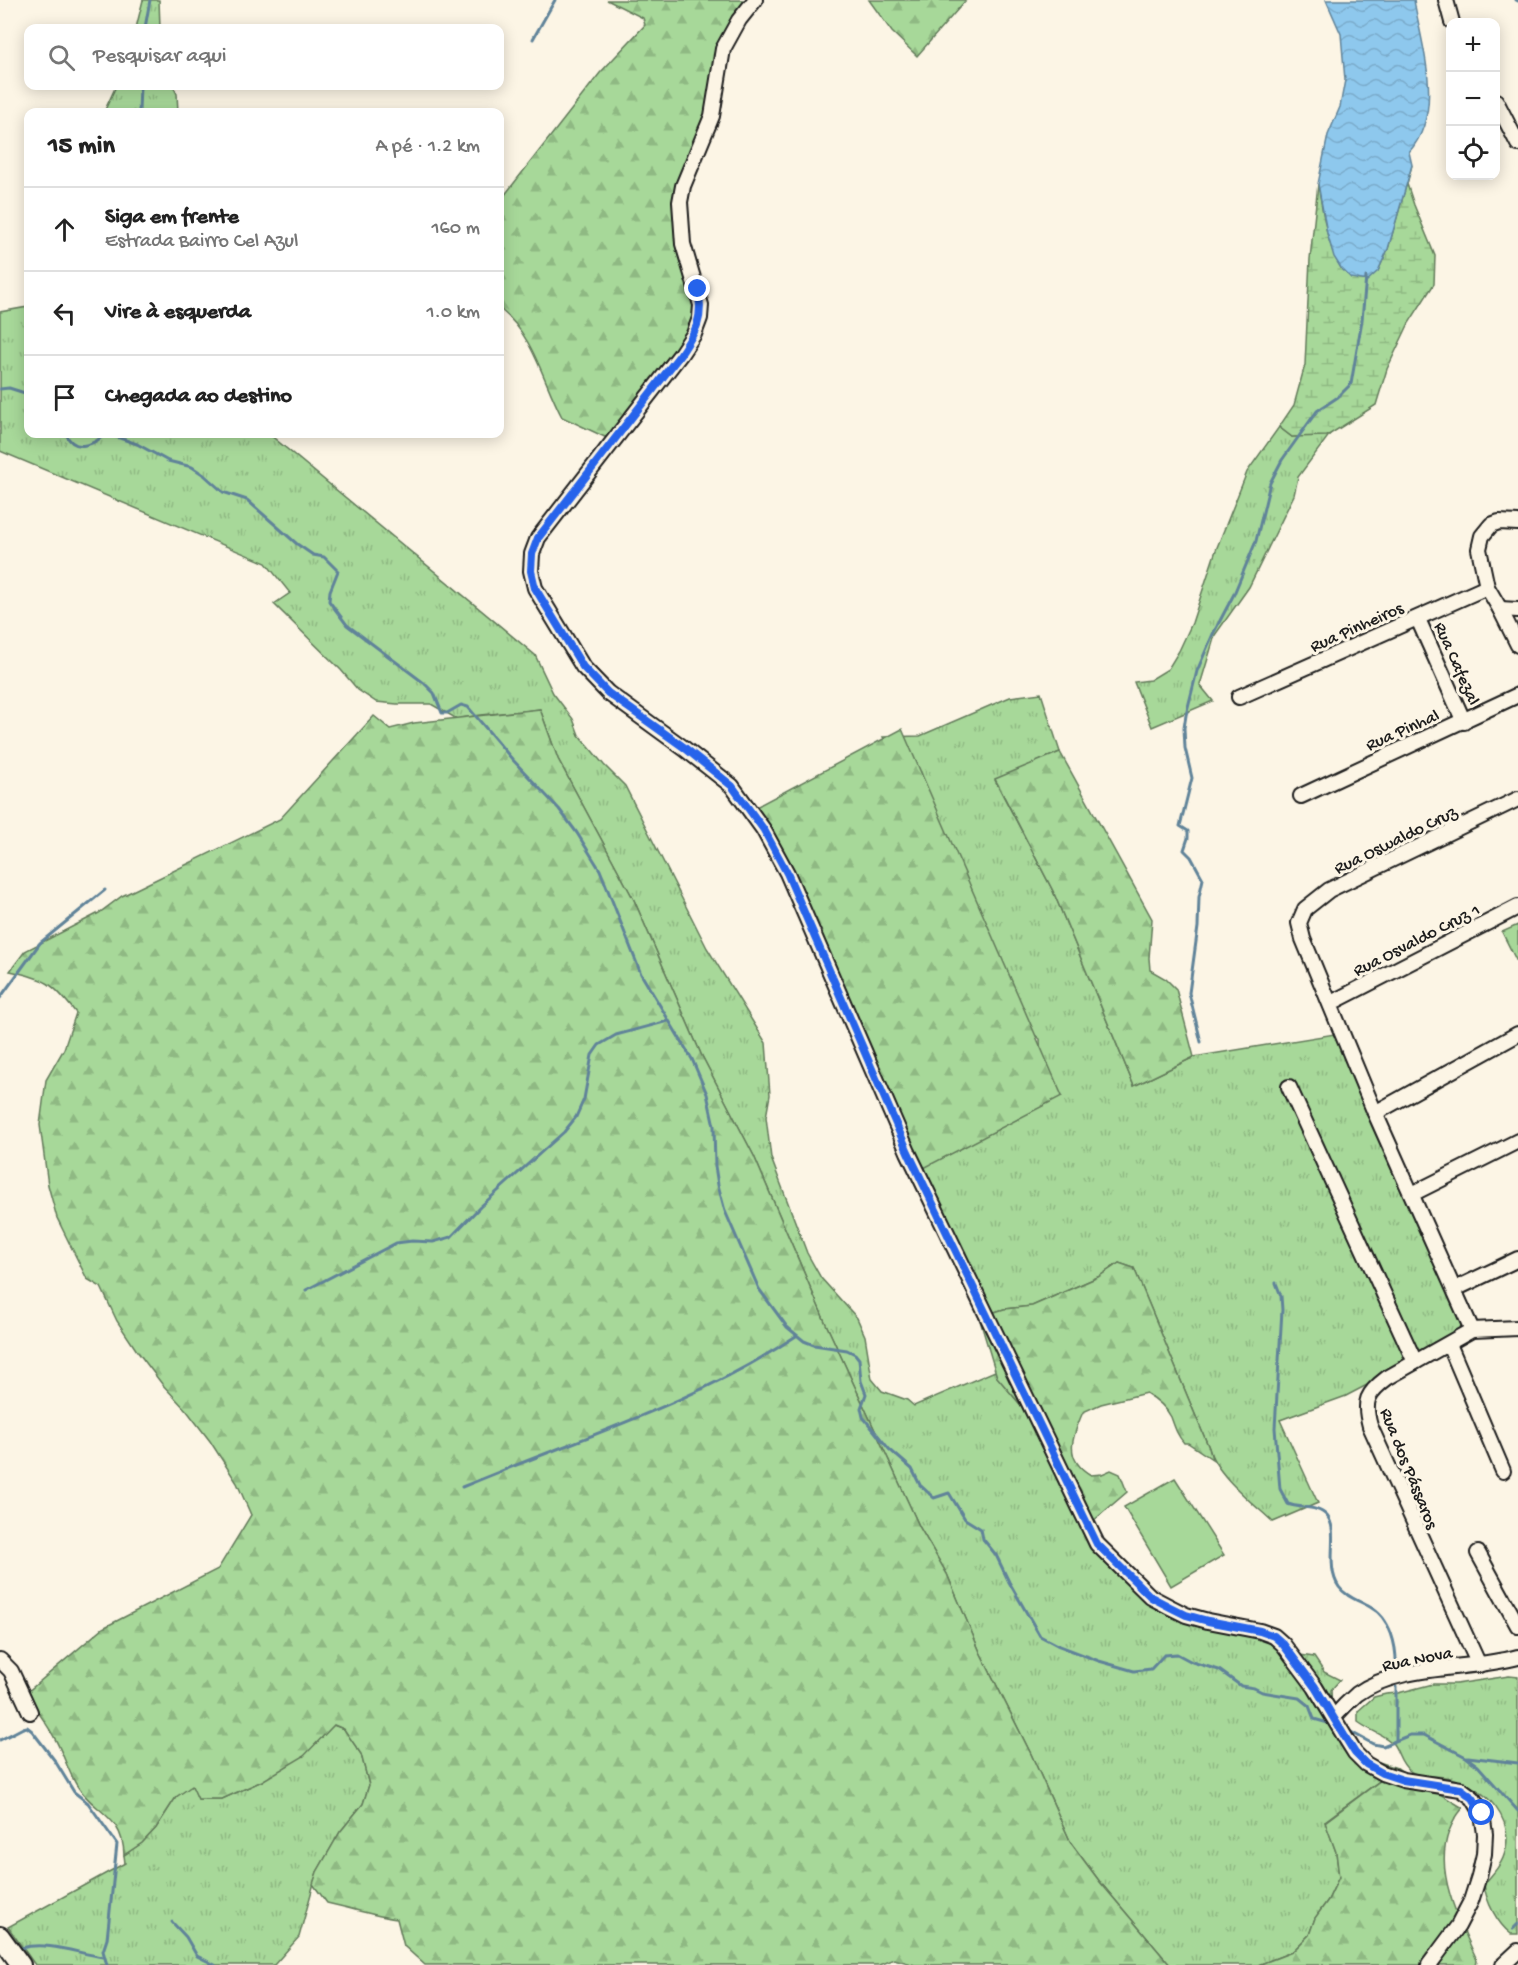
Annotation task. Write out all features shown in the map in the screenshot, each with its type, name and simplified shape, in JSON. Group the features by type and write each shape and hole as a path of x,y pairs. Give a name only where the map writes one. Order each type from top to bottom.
{"main road":[{"path":"0,1936 21,1965"}],"street":[{"path":"754,0 739,20 723,50 712,116 683,186 680,202 683,244 701,305 700,318 694,334 680,355 538,538 532,554 531,571 535,588 583,667 608,693 685,748 732,786 764,830 787,873 908,1152 1097,1544 1151,1597 1170,1607 1186,1615 1274,1636 1283,1644 1334,1717 1355,1753 1366,1764 1382,1773 1403,1780 1461,1789 1473,1798 1482,1813 1485,1834 1484,1854 1471,1901 1458,1926 1429,1965"},
{"path":"1446,0 1451,18"},
{"path":"1500,109 1518,144"},
{"path":"1518,523 1499,522 1491,525 1480,542 1487,587 1518,645"},
{"name":"Rua Pinheiros","path":"1239,697 1487,587"},
{"path":"1500,609 1518,610"},
{"name":"Rua Cafezal","path":"1418,619 1464,722"},
{"name":"Rua Pinhal","path":"1301,796 1518,695"},
{"name":"Rua Oswaldo Cruz","path":"1331,1003 1299,923 1305,909 1329,890 1518,799"},
{"name":"Rua Osvaldo Cruz 1","path":"1331,1003 1518,907"},
{"path":"1331,1003 1375,1113 1472,1330 1518,1328"},
{"path":"1375,1113 1518,1034"},
{"path":"1288,1087 1415,1362"},
{"path":"1412,1194 1518,1141"},
{"path":"1455,1289 1518,1259"},
{"name":"Rua dos Pássaros","path":"1472,1330 1375,1387 1368,1396 1366,1414 1408,1512 1479,1665"},
{"path":"1449,1344 1503,1471"},
{"path":"1478,1553 1518,1626"},
{"name":"Rua Nova","path":"1334,1717 1357,1694 1391,1678 1518,1657"},
{"path":"0,1660 11,1671 30,1712"},
{"path":"1503,1965 1518,1951"}],"green space":[{"path":"143,0 159,0 160,24 137,24"},
{"path":"607,0 744,0 719,48 717,104 677,205 700,322 607,438 562,417 529,345 512,320 504,313 504,196 600,73 645,25 643,18"},
{"path":"869,0 966,0 917,56 892,32"},
{"path":"114,90 175,90 177,94 178,108 106,108"},
{"path":"1412,165 1407,184 1435,256 1434,284 1409,323 1387,369 1376,405 1327,436 1292,437 1279,427 1294,405 1305,365 1310,259 1318,184 1328,238 1341,268 1378,271 1388,249"},
{"path":"24,308 24,438 274,438 535,655 553,693 573,719 579,735 625,786 707,948 766,1043 770,1095 766,1117 771,1158 807,1253 821,1278 857,1318 865,1336 872,1379 882,1391 907,1400 914,1406 995,1371 997,1377 1042,1430 1071,1504 1151,1599 1255,1634 1285,1653 1314,1657 1324,1672 1340,1680 1331,1690 1333,1733 1364,1757 1397,1768 1325,1821 1336,1852 1339,1877 1328,1900 1315,1918 1309,1935 1292,1952 1258,1965 1170,1965 1100,1882 1071,1843 1031,1754 980,1652 947,1574 920,1528 826,1324 754,1156 701,1054 634,900 558,759 540,709 457,719 431,704 376,702 358,690 341,670 274,604 290,593 266,563 0,451 0,312"},
{"path":"1279,427 1292,437 1330,434 1298,477 1294,495 1249,587 1215,635 1200,685 1213,701 1152,727 1134,682 1150,680 1168,669 1179,651 1192,623 1216,550 1247,472"},
{"path":"1041,693 1060,752 995,780 1053,891 1134,1086 1194,1057 1347,1032 1474,1329 1346,1396 1280,1420 1318,1503 1273,1522 1236,1488 1213,1458 1134,1268 1119,1263 1098,1277 1032,1306 1004,1309 979,1317 913,1164 1041,1071 1040,1039 1019,1022 990,941 883,737 920,736 1010,697"},
{"path":"540,709 558,759 634,900 701,1054 754,1156 826,1324 920,1528 947,1574 980,1652 1031,1754 1071,1843 1100,1882 1170,1965 915,1965 894,1959 879,1965 425,1965 404,1946 397,1919 327,1903 313,1884 317,1872 340,1832 363,1804 369,1785 361,1754 344,1729 334,1725 304,1756 262,1781 222,1799 198,1799 192,1786 176,1797 156,1828 142,1843 124,1855 122,1841 113,1822 83,1794 76,1784 51,1731 25,1694 103,1628 218,1569 251,1515 237,1483 210,1441 137,1351 117,1321 101,1287 87,1279 57,1218 48,1185 40,1125 46,1080 64,1049 76,1013 48,984 10,971 25,951 99,913 122,896 280,819 374,716 390,729 414,723"},
{"path":"902,729 1062,1096 922,1169 754,808"},
{"path":"1060,752 1152,919 1150,970 1166,979 1176,989 1194,1057 1134,1086 1053,891 995,779"},
{"path":"1518,925 1518,964 1502,932"},
{"path":"1119,1263 1134,1268 1212,1459 1188,1443 1184,1443 1166,1410 1146,1393 1101,1404 1083,1412 1073,1439 1073,1455 1076,1462 1091,1475 1111,1470 1120,1474 1127,1492 1085,1528 1042,1430 997,1377 979,1317 1004,1309 1032,1306 1098,1277"},
{"path":"1175,1478 1224,1555 1171,1586 1124,1507"},
{"path":"1509,1676 1518,1677 1518,1934 1511,1934 1501,1924 1493,1912 1485,1891 1484,1884 1501,1862 1507,1844 1506,1831 1496,1807 1487,1797 1463,1782 1445,1777 1419,1775 1410,1771 1390,1741 1358,1722 1358,1711 1374,1697 1433,1684 1456,1684"},
{"path":"333,1725 344,1729 361,1754 369,1785 363,1804 340,1832 317,1872 299,1937 274,1965 35,1965 8,1927 125,1863 124,1855 142,1843 156,1828 176,1797 192,1785 198,1799 222,1799 262,1781"},
{"path":"1397,1768 1463,1808 1451,1826 1445,1845 1444,1864 1453,1903 1477,1960 1476,1965 1258,1965 1292,1952 1309,1935 1315,1918 1328,1900 1339,1877 1336,1852 1325,1822"}],"water":[{"path":"1326,0 1414,0 1425,58 1429,99 1426,118 1420,136 1409,152 1412,165 1388,249 1378,271 1367,281 1351,278 1334,257 1318,184 1328,135 1340,107 1345,80 1341,34"}],"waterway":[{"path":"146,24 150,0"},
{"path":"533,39 555,0"},
{"path":"139,108 140,90"},
{"path":"1201,1042 1189,993 1203,879 1191,857 1184,850 1188,831 1180,826 1192,778 1185,748 1186,715 1197,671 1234,594 1256,541 1270,483 1282,460 1317,411 1338,397 1351,384 1362,320 1366,277"},
{"path":"0,389 9,388 24,393"},
{"path":"69,438 74,444 79,445 90,444 99,438"},
{"path":"120,438 137,444 168,461 192,467 223,492 247,500 313,555 324,557 338,571 330,591 329,601 347,625 424,683 434,693 442,713 447,713 461,705 468,707 559,809 600,870 641,974 692,1059 707,1094 714,1126 718,1185 725,1211 759,1289 787,1327 804,1341 814,1345 847,1350 855,1354 859,1359 861,1381 866,1394 861,1408 863,1417 889,1449 912,1469 920,1485 934,1498 949,1493 965,1519 981,1529 983,1539 996,1555 1040,1636 1099,1661 1134,1671 1151,1669 1164,1655 1177,1654 1192,1662 1219,1670 1241,1686 1299,1698 1309,1706 1314,1719 1328,1723"},
{"path":"0,998 40,943 105,890"},
{"path":"306,1290 396,1243 433,1242 451,1237 480,1207 564,1132 576,1117 584,1099 592,1055 599,1045 616,1035 668,1021"},
{"path":"1276,1283 1281,1296 1282,1310 1275,1428 1280,1489 1288,1504 1318,1510 1331,1522 1333,1569 1339,1587 1345,1594 1370,1607 1383,1618 1394,1642 1396,1668"},
{"path":"462,1487 675,1401 717,1382 796,1336"},
{"path":"1396,1687 1396,1740"},
{"path":"0,1740 23,1728 27,1727 32,1731 55,1761 74,1792 88,1803 117,1844 107,1939 103,1951 107,1965"},
{"path":"1351,1732 1373,1744 1383,1746 1410,1735 1424,1735 1466,1757 1478,1766 1518,1811"},
{"path":"1468,1757 1518,1763"},
{"path":"172,1922 186,1937 197,1956 215,1965"},
{"path":"1513,1929 1518,1924"},
{"path":"21,1948 52,1947 103,1957"}],"route":[{"path":"698,289 701,305 700,318 694,334 538,538 532,554 531,571 535,588 562,636 583,667 608,693 685,748 732,786 764,830 787,873 908,1152 1097,1544 1151,1597 1170,1607 1186,1615 1274,1636 1283,1644 1315,1687 1355,1753 1366,1764 1382,1773 1403,1780 1461,1789 1473,1798 1482,1813"}]}
